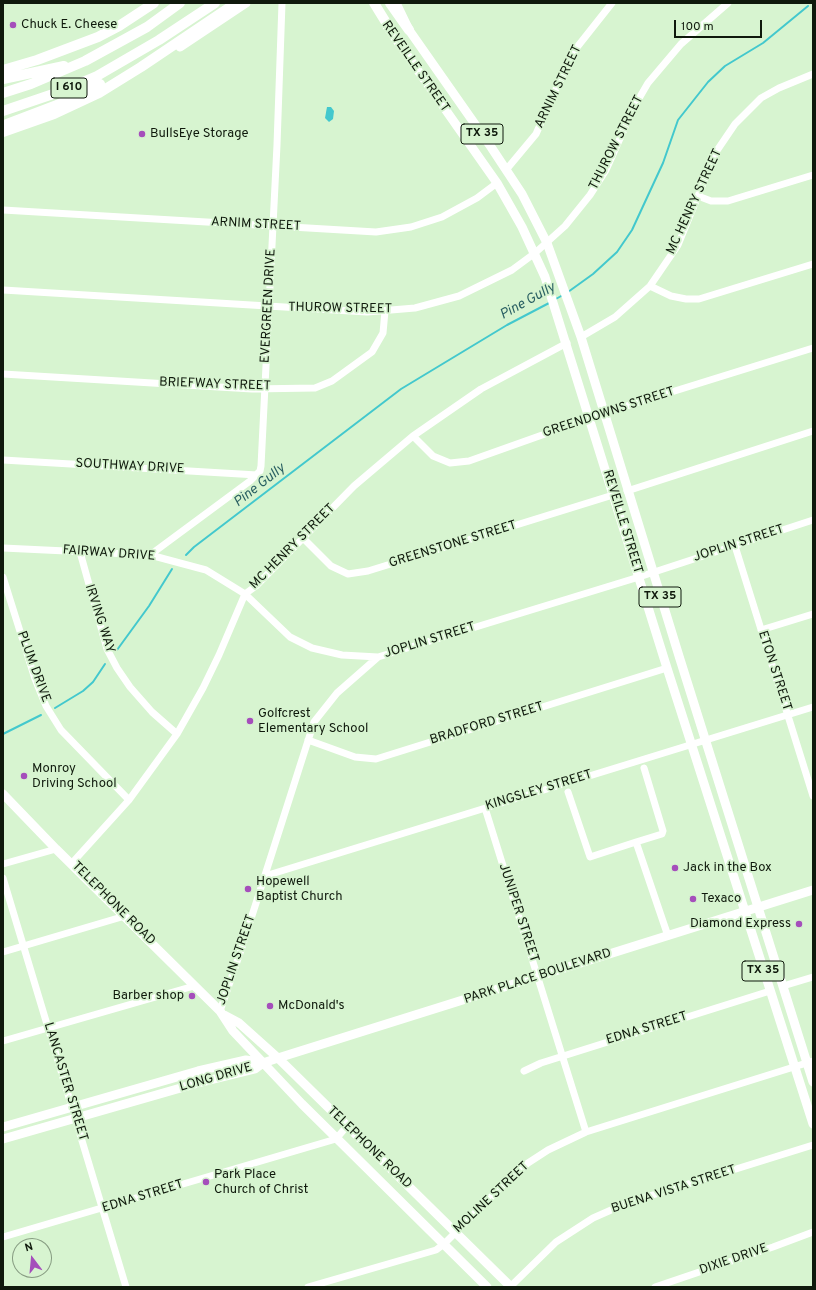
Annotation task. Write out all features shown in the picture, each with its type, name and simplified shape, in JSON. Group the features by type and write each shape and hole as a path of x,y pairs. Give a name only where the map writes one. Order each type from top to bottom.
{"highway":[{"path":"3,71 98,37 119,26 154,3"},
{"name":"I 610","path":"3,93 31,84 85,61 147,27 180,3"},
{"name":"I 610","path":"3,110 59,92 97,76 132,56 215,3"},
{"path":"3,132 54,114 99,92 154,59 236,3"},
{"name":"TX 35","path":"374,3 390,30"},
{"name":"TX 35","path":"390,3 409,30"},
{"path":"3,126 57,105 108,81 124,72 132,56"},
{"path":"3,79 85,61"}],"main road":[{"path":"3,71 56,57 80,46 105,32 147,3"},
{"path":"3,137 66,113 104,94 136,75 246,3"},
{"name":"REVEILLE STREET","path":"369,3 390,30 497,183 535,253 551,295 667,668 813,1124"},
{"name":"REVEILLE STREET","path":"396,3 409,30 522,194 547,243 581,337 627,491 758,908 783,986 810,1062 813,1082"},
{"path":"450,116 460,104"},
{"name":"TELEPHONE ROAD","path":"3,794 56,849 221,1013 233,1031 336,1139 487,1287"},
{"name":"PARK PLACE BOULEVARD","path":"263,1063 813,890"},
{"name":"TELEPHONE ROAD","path":"221,1013 239,1023 278,1058 511,1287"},
{"name":"LONG DRIVE","path":"3,1127 164,1080 246,1060 263,1063"},
{"name":"LONG DRIVE","path":"3,1140 167,1092 255,1069 263,1063"},
{"path":"164,1080 167,1092"},
{"path":"387,1188 398,1177"}],"street":[{"name":"EVERGREEN DRIVE","path":"257,475 261,466 266,387 282,3"},
{"name":"ARNIM STREET","path":"506,170 536,134 556,89 578,46 612,3"},
{"name":"THUROW STREET","path":"3,290 356,311 385,311 426,306 459,296 504,275 535,253 565,226 590,195 610,161 638,98 655,74 681,44 728,3"},
{"name":"MC HENRY STREET","path":"581,337 615,317 650,286 678,245 716,152 735,124 761,98 779,88 813,74"},
{"path":"698,196 711,201 728,201 813,175"},
{"name":"ARNIM STREET","path":"3,210 376,232 411,227 442,217 477,198 497,183"},
{"path":"650,286 671,296 686,299 699,299 813,264"},
{"name":"BRIEFWAY STREET","path":"3,374 252,389 266,387 309,388 332,381 368,355 375,348 383,333 385,311"},
{"name":"MC HENRY STREET","path":"72,864 129,800 177,734 203,688 245,594 256,586 354,486 412,436 481,389 566,343"},
{"name":"GREENDOWNS STREET","path":"412,436 433,456 450,462 469,461 604,413 813,348"},
{"path":"627,491 813,431"},
{"name":"SOUTHWAY DRIVE","path":"3,460 257,475"},
{"path":"150,555 257,475"},
{"name":"GREENSTONE STREET","path":"303,538 331,566 348,574 361,572 613,495"},
{"name":"JOPLIN STREET","path":"221,1013 314,722 337,693 378,657 639,577 813,520"},
{"name":"ETON STREET","path":"735,546 813,796"},
{"name":"FAIRWAY DRIVE","path":"3,548 150,555 206,570 245,594 290,637 312,648 342,655 378,657"},
{"name":"IRVING WAY","path":"80,552 107,649 117,668 130,687 152,712 177,734"},
{"name":"PLUM DRIVE","path":"3,576 34,679 46,706 61,730 129,800"},
{"path":"761,630 813,614"},
{"name":"BRADFORD STREET","path":"308,740 355,757 376,759 667,668"},
{"name":"KINGSLEY STREET","path":"265,876 692,745 813,706"},
{"path":"568,792 590,857 662,834 663,831 644,768"},
{"name":"JUNIPER STREET","path":"485,808 564,1056 586,1132"},
{"path":"636,842 668,936"},
{"path":"3,864 56,849"},
{"name":"LANCASTER STREET","path":"3,878 126,1287"},
{"path":"3,952 125,916"},
{"path":"783,986 813,977"},
{"path":"3,1041 194,986"},
{"name":"EDNA STREET","path":"524,1071 564,1056 770,991"},
{"name":"MOLINE STREET","path":"308,1287 436,1250 444,1244 510,1178 528,1163 548,1150 586,1132 810,1062"},
{"path":"336,1139 347,1126"},
{"name":"EDNA STREET","path":"3,1237 103,1209 336,1139"},
{"name":"BUENA VISTA STREET","path":"511,1287 556,1242 593,1218 627,1203 813,1145"},
{"name":"DIXIE DRIVE","path":"655,1287 813,1232"}],"water":[{"path":"327,107 331,107 334,111 333,119 329,122 325,118"}],"waterway":[{"name":"Pine Gully","path":"568,292 593,274 617,252 632,230 663,163 678,120 708,82 725,66 763,43 808,6"},
{"name":"Pine Gully","path":"554,300 563,295"},
{"name":"Pine Gully","path":"186,555 194,547 401,389 507,325 551,302"},
{"name":"Pine Gully","path":"117,650 149,606 172,569"},
{"name":"Pine Gully","path":"55,708 83,691 93,682 105,664"},
{"name":"Pine Gully","path":"3,734 41,715"}],"place":[{"name":"Chuck E. Cheese","path":"13,25"},
{"name":"BullsEye Storage","path":"142,134"},
{"name":"Golfcrest Elementary School","path":"250,721"},
{"name":"Monroy Driving School","path":"24,776"},
{"name":"Jack in the Box","path":"675,868"},
{"name":"Hopewell Baptist Church","path":"248,889"},
{"name":"Texaco","path":"693,899"},
{"name":"Diamond Express","path":"799,924"},
{"name":"Barber shop","path":"192,996"},
{"name":"McDonald's","path":"270,1006"},
{"name":"Park Place Church of Christ","path":"206,1182"}]}
